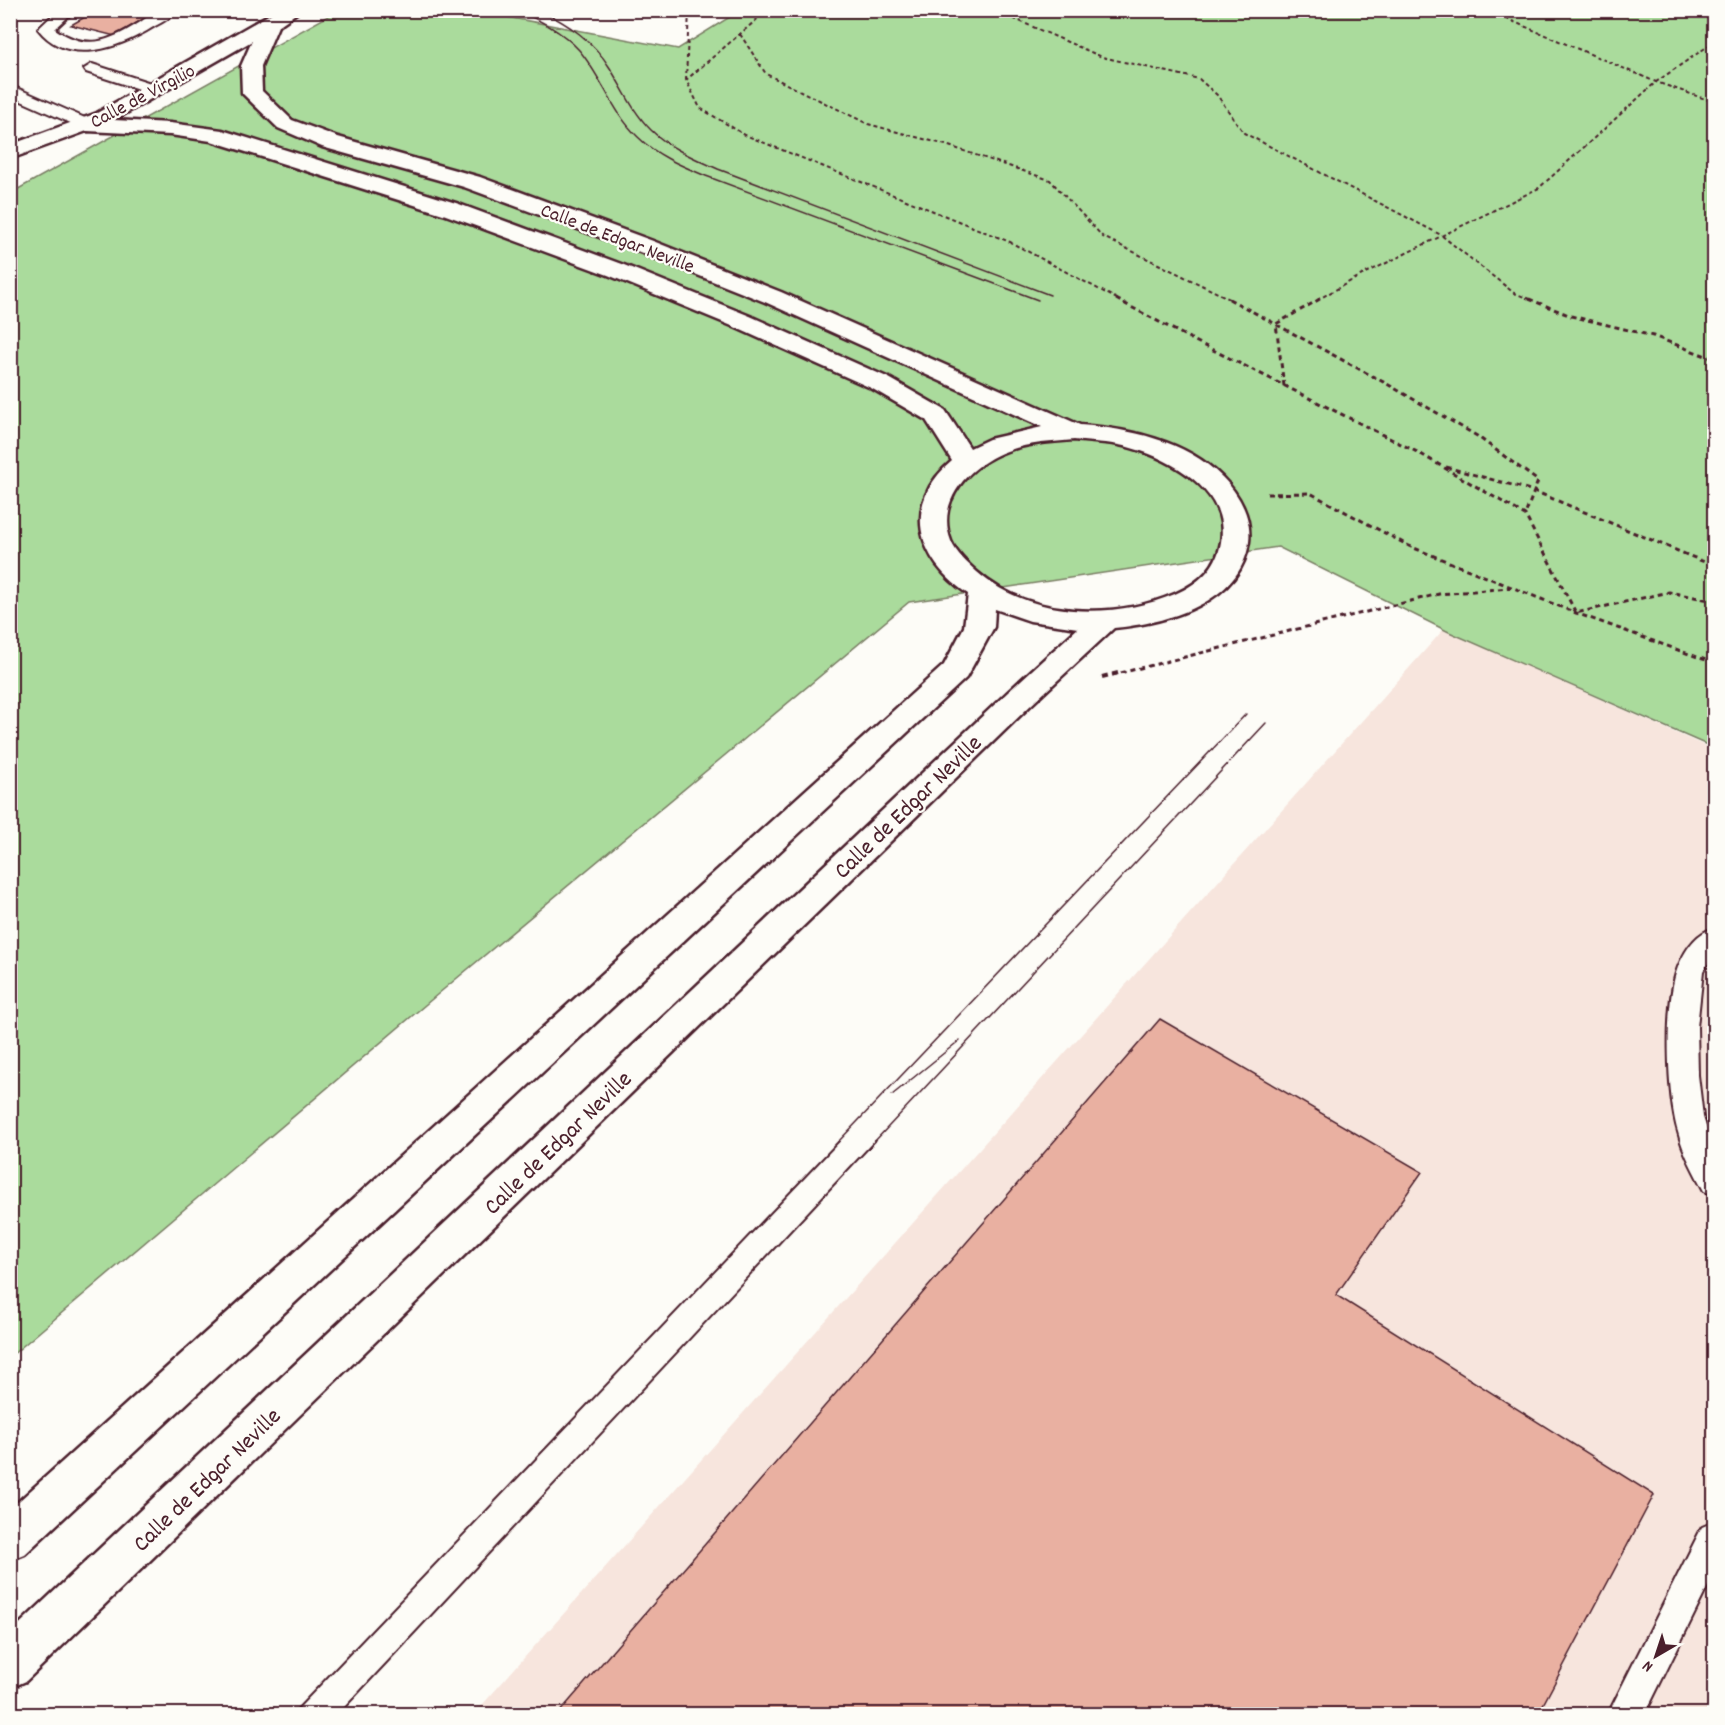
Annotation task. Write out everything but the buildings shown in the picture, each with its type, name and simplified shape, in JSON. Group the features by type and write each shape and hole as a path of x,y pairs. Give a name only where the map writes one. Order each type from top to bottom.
{"street":[{"path":"268,26 292,10"},
{"name":"Calle de Virgilio","path":"10,153 88,125 268,26"},
{"name":"Calle de Edgar Neville","path":"268,26 251,66 252,93 285,124 330,142 472,183 645,246 773,297 1074,432"},
{"name":"Calle de Edgar Neville","path":"88,125 170,129 214,135 452,209 616,270 741,321 880,383 936,415 966,462"},
{"path":"1074,432 1120,437 1163,450 1198,469 1224,495 1236,523 1235,551 1219,578 1190,600 1150,615 1104,621 1060,618 1019,608 983,591 953,567 936,539 933,511 944,484 966,462 996,446 1034,435 1074,432"},
{"path":"10,1539 955,670 979,627 983,591"},
{"name":"Calle de Edgar Neville","path":"10,1665 1020,698 1104,621"}],"lane":[{"path":"62,10 63,14 46,29 58,40 83,49 104,47 171,10"},
{"path":"92,69 154,89"},
{"path":"10,90 88,125"},
{"path":"10,110 35,102"},
{"path":"1714,938 1701,950 1690,970 1684,1003 1686,1101 1692,1132 1714,1182"},
{"path":"1626,1714 1714,1539"}],"path":[{"path":"689,10 686,80 700,108 745,135 1010,242 1284,386 1419,453 1525,515 1576,613"},
{"path":"686,80 768,10"},
{"path":"994,10 1102,57 1199,79 1217,95 1244,133 1441,235 1514,293 1571,316 1653,336 1714,359"},
{"path":"1486,10 1656,82 1714,102"},
{"path":"740,34 766,74 868,124 946,145 1050,180 1103,237 1196,281 1387,384 1477,436 1538,481 1525,515"},
{"path":"1276,324 1360,276 1539,188 1656,82 1714,42"},
{"path":"1276,324 1284,386"},
{"path":"1440,465 1534,491 1714,566"},
{"path":"1224,495 1310,493 1409,546 1576,613 1714,663"},
{"path":"1098,678 1439,594 1514,588"},
{"path":"1576,613 1669,592 1714,601"}],"shaded area":[{"path":"1444,629 1714,750 1714,1714 474,1714"}],"green space":[{"path":"741,10 1714,11 1714,748 1449,632 1278,547 909,602 438,994 11,1356 11,193 337,11 475,11 678,49"}],"tram line":[{"path":"517,10 550,27 572,43 587,60 629,127 645,144 670,160 706,176 1038,300"},
{"path":"540,10 570,27 588,41 610,68 645,123 658,136 682,152 718,169 1050,295"},
{"path":"838,1142 1246,714"},
{"path":"874,1142 1266,723"},
{"path":"892,1095 960,1040"},
{"path":"292,1714 839,1141"},
{"path":"339,1714 875,1141"}]}
